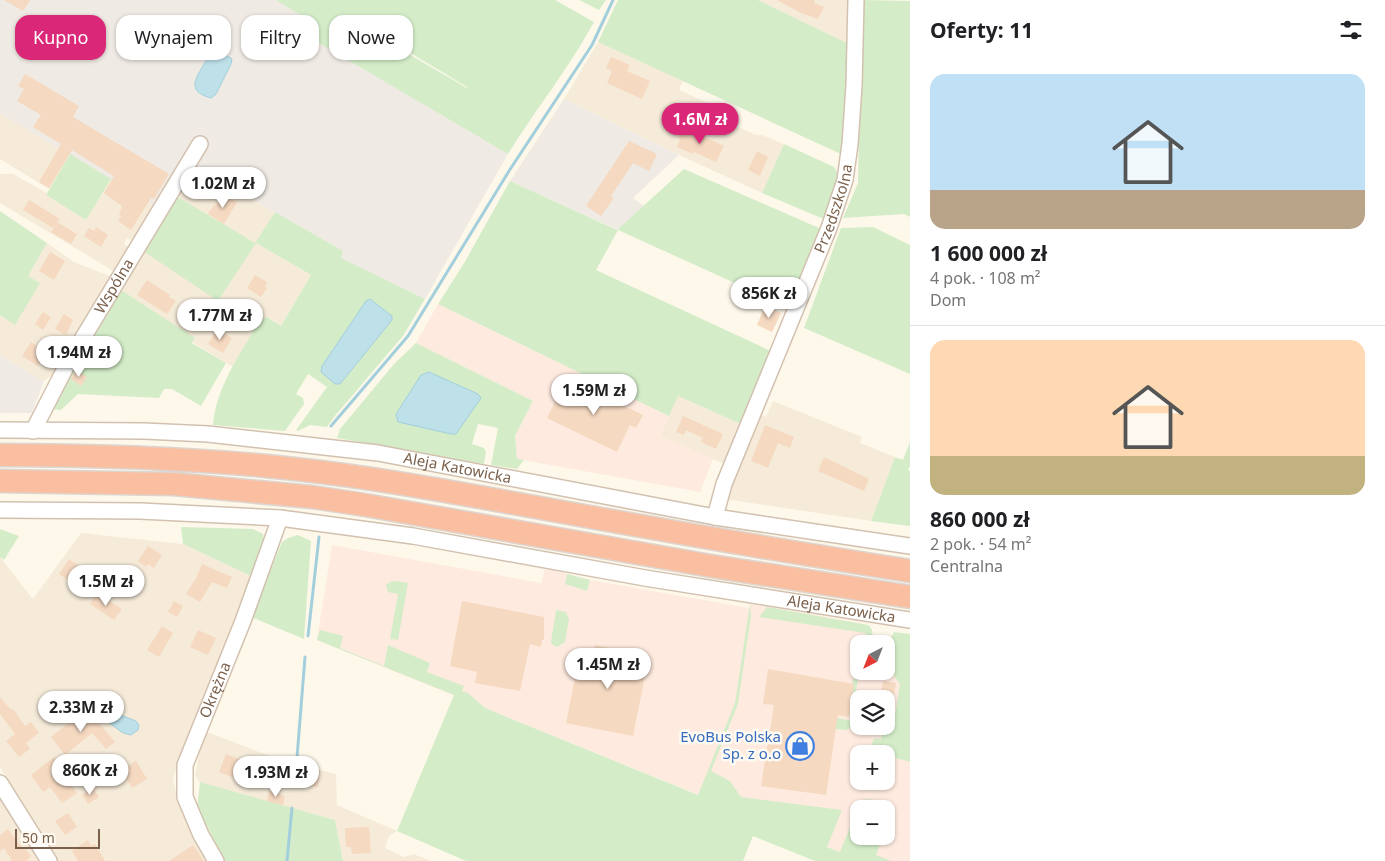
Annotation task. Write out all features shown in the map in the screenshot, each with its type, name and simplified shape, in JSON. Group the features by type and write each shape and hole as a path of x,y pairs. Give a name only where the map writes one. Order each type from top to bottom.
{"highway":[{"path":"0,455 141,457 295,469 382,481 736,543 910,571"},
{"path":"0,481 173,484 312,497 375,506 711,566 910,597"}],"street":[{"name":"Przedszkolna","path":"715,516 724,484 829,228 845,180 852,124 856,0"},
{"name":"Wspólna","path":"34,431 69,361 200,144"},
{"name":"Aleja Katowicka","path":"0,430 144,431 208,434 378,453 715,516 910,546"},
{"name":"Aleja Katowicka","path":"0,510 140,511 280,518 413,536 645,578 910,620"},
{"name":"Okrężna","path":"216,861 201,835 185,798 185,765 243,620 280,518"},
{"path":"0,783 49,861"}],"shaded area":[{"path":"0,0 276,0 300,15 241,15 241,60 319,60 319,43 329,48 329,60 349,60 508,154 425,299 341,258 343,251 183,160 154,206 0,113"},
{"path":"758,0 848,0 847,43"},
{"path":"598,42 683,81 679,90 721,109 718,118 756,135 762,135 784,144 762,193 564,99"},
{"path":"564,99 679,155 633,198 644,206 618,230 510,181"},
{"path":"0,113 70,154 49,189 0,159"},
{"path":"195,167 275,212 256,243 311,275 281,326 268,317 260,320 233,367 192,342 195,339 118,288 140,249 255,244 178,197"},
{"path":"0,174 13,174 47,193 46,195 86,220 111,179 158,208 135,242 127,238 124,244 130,248 117,273 0,203"},
{"path":"47,243 74,262 110,276 112,283 56,372 44,381 0,355 0,315 15,324 39,283 28,276"},
{"path":"438,304 669,416 660,436 713,459 700,492 517,459 515,436 533,401 416,343"},
{"path":"0,355 44,381 32,413 0,413"},
{"path":"678,396 741,424 724,464 660,436"},
{"path":"773,401 862,437 860,443 895,457 871,521 725,499 759,414 766,417"},
{"path":"81,533 183,544 251,576 173,778 178,802 213,861 56,861 0,767 0,557 33,599"},
{"path":"332,545 541,583 545,568 590,580 749,608 750,604 861,623 866,635 850,635 850,680 895,680 895,649 905,651 895,720 895,690 850,690 850,735 893,735 891,745 850,745 850,790 895,790 895,749 910,754 910,861 862,861 317,640"},
{"path":"204,731 283,761 336,774 337,805 397,831 389,836 385,848 404,857 414,854 431,861 343,861 335,820 200,783 195,775"},
{"path":"0,795 40,861 0,861"}],"green space":[{"path":"276,0 555,0 594,22 574,56 508,154 348,60 413,60 413,57 467,88 413,55 413,15 329,15 329,49 319,43 319,15 300,15"},
{"path":"579,0 606,0 599,10"},
{"path":"618,0 758,0 847,43 846,128 843,155 598,42"},
{"path":"861,0 910,1 910,217 904,214 843,218 858,183"},
{"path":"784,144 834,167 840,177 826,220 762,193"},
{"path":"70,154 111,179 86,220 46,195"},
{"path":"684,169 819,228 822,235 792,309 618,230 596,270 773,352 741,424 678,396 669,416 438,304 463,265 510,181 617,230"},
{"path":"173,194 255,243 275,212 343,251 341,258 425,299 403,336 327,427 310,425 298,431 296,430 327,387 308,374 296,394 303,398 304,404 285,431 213,425 215,411 224,384 260,320 267,317 281,326 311,275 256,243 218,301 140,249"},
{"path":"0,211 47,243 28,276 40,283 15,325 0,315"},
{"path":"873,227 910,245 910,374 804,328 841,228"},
{"path":"118,288 195,338 192,343 226,363 201,406 172,389 164,389 159,398 78,394 61,410 50,409"},
{"path":"416,343 533,401 515,436 517,459 524,460 517,469 491,465 498,428 478,424 472,444 484,448 486,452 484,464 337,438 340,429 394,364"},
{"path":"910,442 910,466 908,470 910,471 910,526 871,521 895,457 903,460"},
{"path":"181,527 253,529 263,534 264,542 251,576 183,544"},
{"path":"0,529 19,536 4,560 0,557"},
{"path":"298,535 311,541 304,639 251,617 282,542"},
{"path":"567,574 590,580 587,591 565,584"},
{"path":"396,581 408,583 398,640 390,639 398,594 388,592 386,585"},
{"path":"750,604 751,615 738,704 711,771 730,781 741,797 842,810 827,847 840,852 850,827 850,845 880,845 876,855 891,861 815,861 753,836 743,861 466,861 397,831 454,695 317,640 320,630 343,636 340,648 384,666 388,645 430,663 427,672 464,686 462,691 468,693 485,708 698,795 735,703"},
{"path":"767,607 868,625 872,635 866,635 865,633 759,617"},
{"path":"556,610 566,612 569,619 565,642 557,647 551,642"},
{"path":"894,632 910,634 910,762 895,758 895,745 872,744 874,738 881,739 882,735 895,735 895,716 900,684 895,677 895,635 892,635"},
{"path":"853,680 858,680 856,690 851,690"},
{"path":"836,718 850,720 850,728 847,730 835,729"},
{"path":"200,782 335,820 343,861 225,861 197,807"}],"water":[{"path":"232,59 216,94 211,98 199,93 196,89 195,82 207,60"},
{"path":"370,299 392,316 392,320 340,384 335,384 321,372 322,366 366,301"},
{"path":"429,372 478,394 481,398 456,434 398,422 396,414 421,375"},
{"path":"105,709 136,721 139,725 138,730 131,735 123,733 101,717 100,712"}],"building":[{"path":"4,0 30,0 23,11"},
{"path":"777,0 815,0 814,3 824,7 818,19 801,13"},
{"path":"611,57 630,65 627,71 650,81 642,99 607,83 612,71 606,68"},
{"path":"25,74 79,106 73,117 169,174 154,199 151,198 131,230 118,221 121,216 119,215 122,206 104,193 114,176 72,150 49,188 39,182 61,144 33,127 41,115 17,101 24,89 18,86"},
{"path":"685,128 724,146 716,162 677,147 680,140 678,136 683,134"},
{"path":"629,141 657,154 649,171 633,163 611,196 614,198 601,216 586,206"},
{"path":"757,151 768,157 760,176 748,170"},
{"path":"225,195 237,202 224,224 208,214 214,205 216,206 220,197 222,199"},
{"path":"29,200 60,219 57,222 77,234 71,244 51,232 57,223 53,228 23,210"},
{"path":"96,227 108,235 101,247 84,236 89,228 94,231"},
{"path":"50,252 65,261 54,280 39,271"},
{"path":"255,275 267,282 265,287 267,288 261,297 247,288"},
{"path":"147,280 176,301 167,314 137,295"},
{"path":"765,306 781,313 772,332 757,325"},
{"path":"43,312 51,317 43,330 35,324"},
{"path":"64,314 73,320 66,335 55,329"},
{"path":"217,329 232,338 223,353 208,344"},
{"path":"31,342 46,352 38,366 22,356"},
{"path":"76,370 87,377 81,386 71,379"},
{"path":"575,382 643,415 636,428 630,425 617,452 547,418 562,388 571,392"},
{"path":"683,416 723,434 716,449 701,442 703,438 686,430 684,435 676,432"},
{"path":"765,425 794,437 790,448 778,443 768,468 751,461"},
{"path":"824,457 869,479 864,491 818,471"},
{"path":"148,546 162,555 154,568 148,564 146,567 138,561"},
{"path":"69,559 79,566 69,581 59,574"},
{"path":"202,564 232,577 227,588 212,582 200,602 186,594 195,581"},
{"path":"97,593 122,609 114,620 90,604"},
{"path":"174,601 183,606 177,617 168,612"},
{"path":"462,601 544,617 544,640 542,640 541,647 530,644 520,691 475,683 477,672 450,666"},
{"path":"162,626 173,633 159,657 147,650"},
{"path":"198,630 216,638 208,655 190,647"},
{"path":"595,645 649,656 633,736 566,723 580,653 593,655"},
{"name":"EvoBus Polska Sp. z o.o","path":"768,669 854,684 853,690 850,690 849,717 838,715 826,795 761,786 774,705 763,704"},
{"path":"883,681 896,683 895,690 882,690"},
{"path":"0,697 11,710 13,709 25,726 31,722 39,733 26,743 30,749 19,757 6,741 15,734 0,714"},
{"path":"87,708 115,742 106,749 92,733 65,755 51,737"},
{"path":"226,754 244,761 237,779 219,772"},
{"path":"54,757 67,774 64,776 77,793 62,803 50,787 43,792 31,775"},
{"path":"278,760 288,764 284,775 274,771"},
{"path":"136,761 147,779 132,788 121,770"},
{"path":"303,769 320,770 318,787 301,786"},
{"path":"93,788 99,797 88,804 82,795"},
{"path":"269,791 285,796 283,805 267,801"},
{"path":"68,813 77,827 65,835 55,821"},
{"path":"369,827 371,853 352,854 351,847 346,847 345,828"},
{"path":"8,829 31,857 26,861 12,861 4,848 0,851 0,835"},
{"path":"88,840 91,846 95,844 105,861 78,861 72,851"},
{"path":"193,845 204,861 169,861"}],"waterway":[{"path":"331,426 408,336 509,171 592,45 613,0"},
{"path":"308,636 319,537"},
{"path":"296,770 305,657"},
{"path":"287,861 292,808"}],"place":[{"name":"EvoBus Polska Sp. z o.o","path":"800,746"}]}
